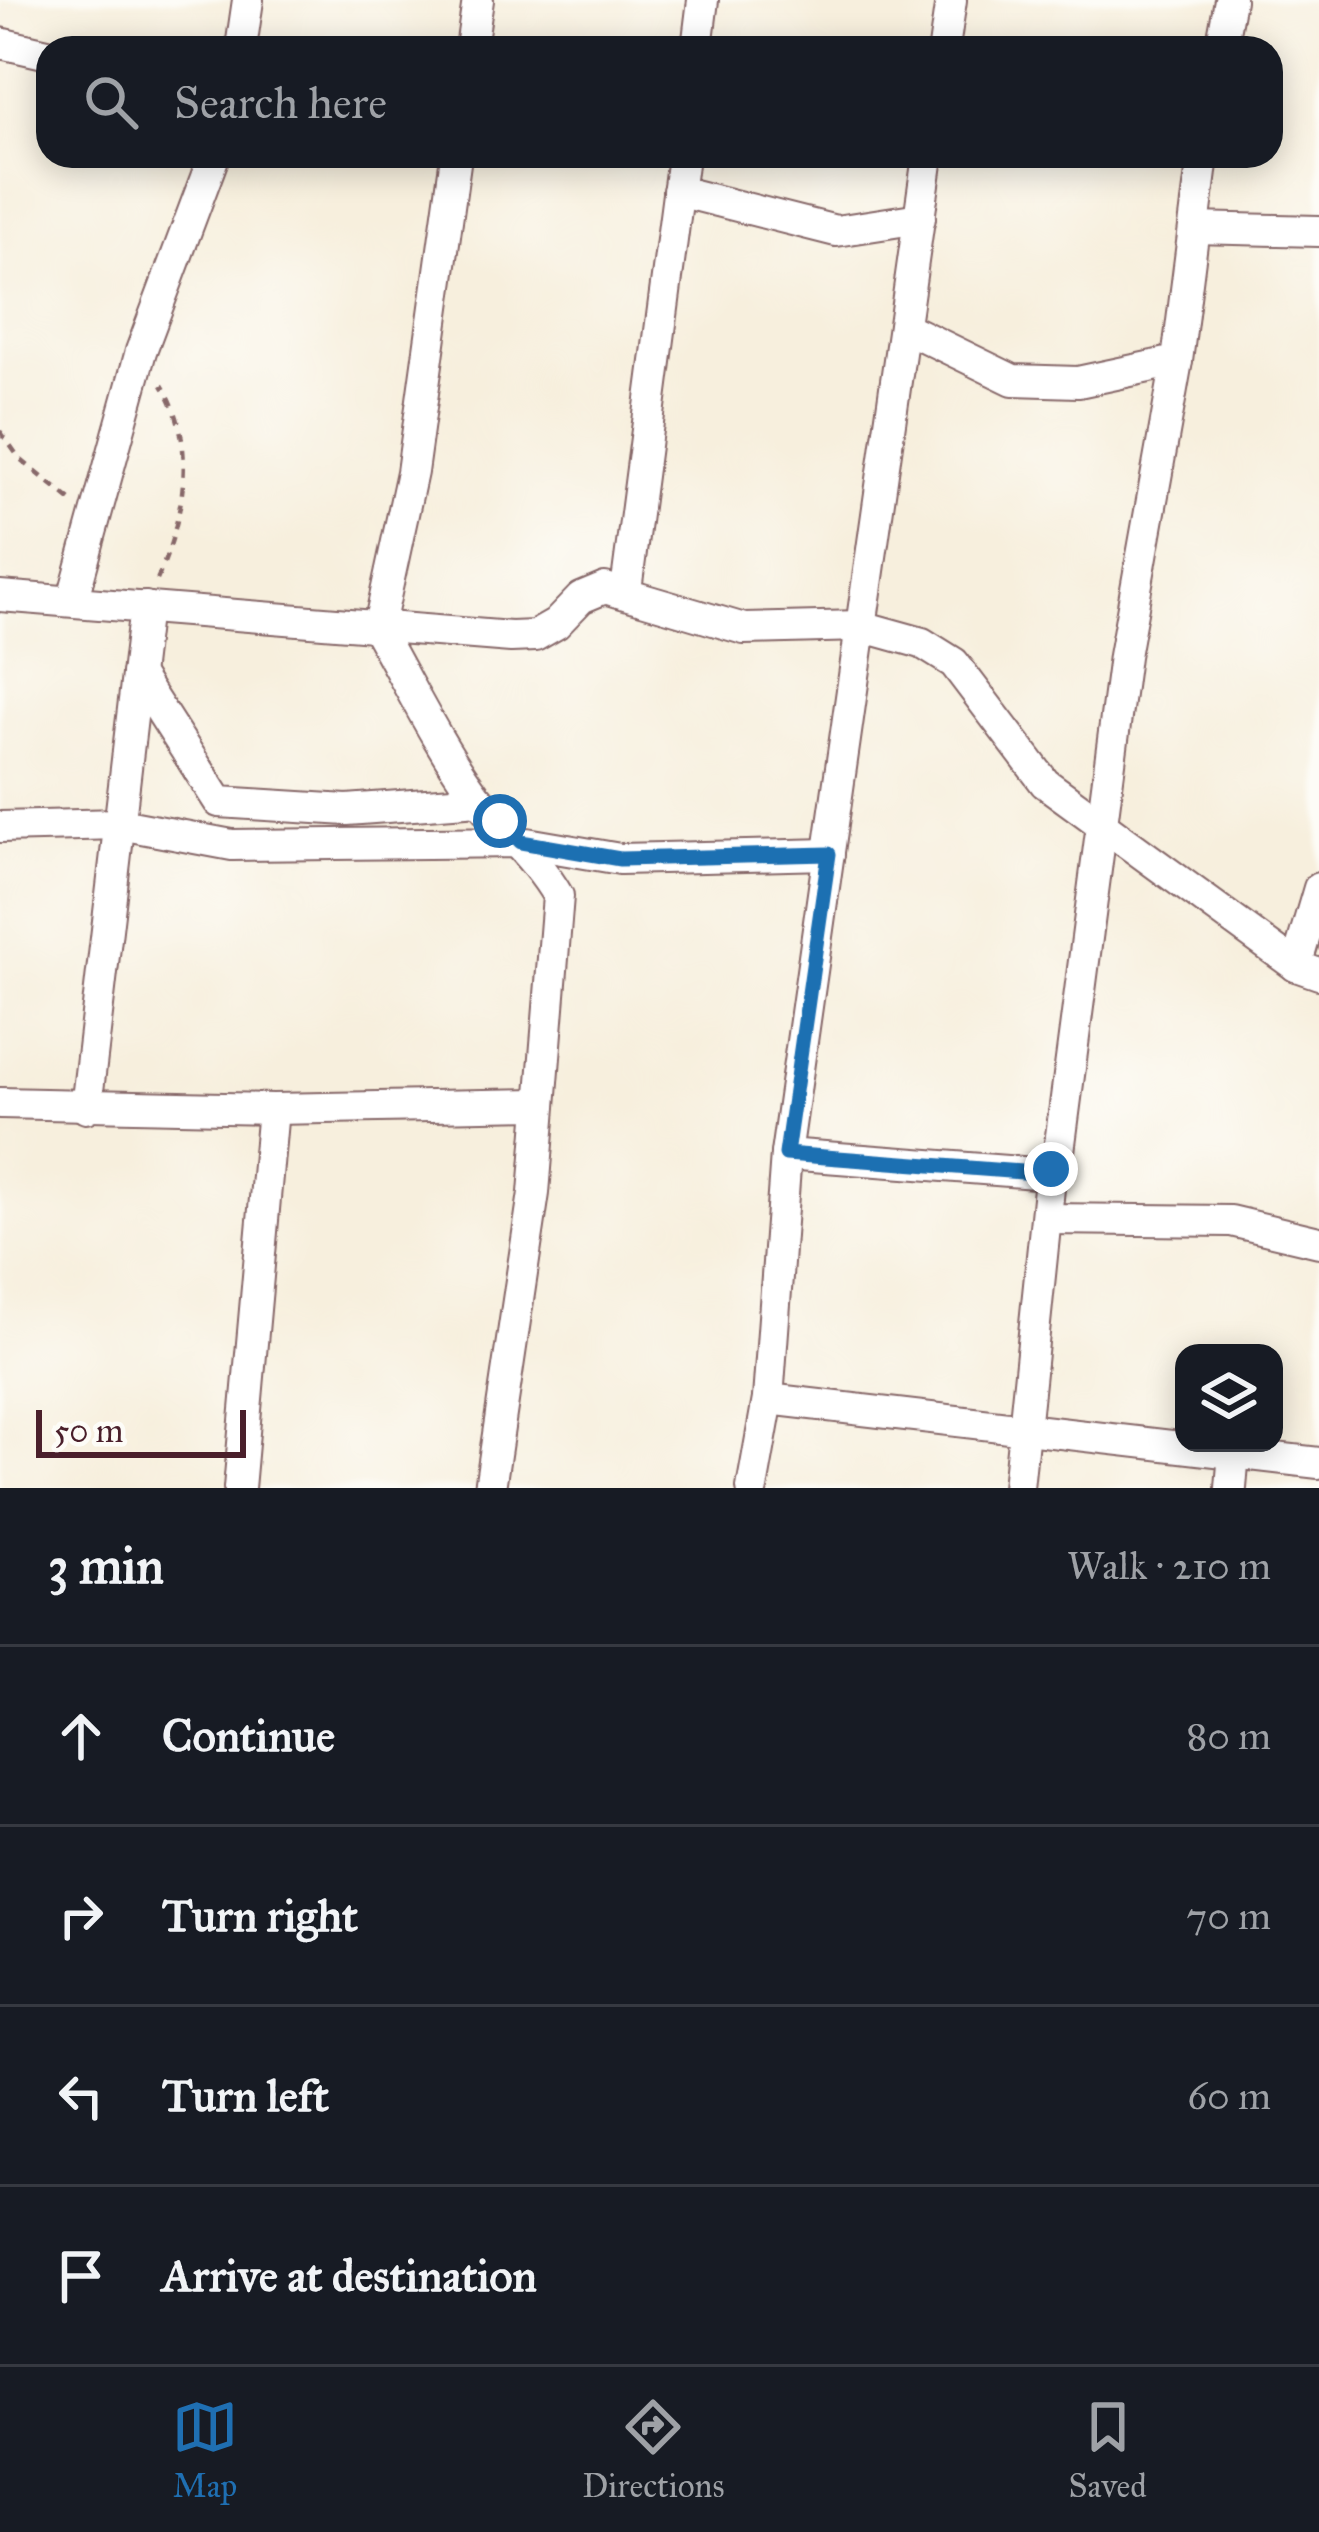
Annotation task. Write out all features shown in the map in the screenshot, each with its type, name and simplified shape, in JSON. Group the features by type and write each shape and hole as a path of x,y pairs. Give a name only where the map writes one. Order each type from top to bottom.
{"street":[{"path":"244,36 248,0"},
{"path":"474,36 478,0"},
{"path":"698,36 703,0"},
{"path":"946,36 951,0"},
{"path":"1223,36 1230,0"},
{"path":"0,43 36,51"},
{"path":"73,598 141,351 210,168"},
{"path":"454,168 412,472 378,629 449,759 479,800 521,842 558,896 535,1193 490,1488"},
{"path":"626,590 681,168"},
{"path":"752,1488 768,1399 786,1154 926,168"},
{"path":"1018,1488 1051,1169 1058,1159 1074,1069 1124,656 1178,361 1202,168"},
{"path":"678,191 836,231 920,218"},
{"path":"1194,228 1319,231"},
{"path":"904,327 1013,380 1078,382 1178,361"},
{"path":"0,596 73,598 378,629 535,636 556,625 581,598 604,588 626,590 744,628 861,626 922,643 954,663 1045,783 1308,970 1319,888"},
{"path":"86,1108 145,608"},
{"path":"137,674 219,802 238,807 346,811 479,800"},
{"path":"0,826 120,824 232,845 521,842 620,859 829,854"},
{"path":"1,1113 542,1104"},
{"path":"239,1488 273,1109"},
{"path":"786,1154 922,1167 1035,1173 1051,1169"},
{"path":"1047,1219 1231,1221 1319,1243"},
{"path":"768,1399 1319,1463"},
{"path":"1231,1488 1234,1453"}],"path":[{"path":"141,351 169,396 186,439 173,544 145,608"},
{"path":"0,431 20,459 97,518"}],"route":[{"path":"500,821 521,842 620,859 829,854 786,1154 898,1166 1035,1173 1051,1169"}]}
